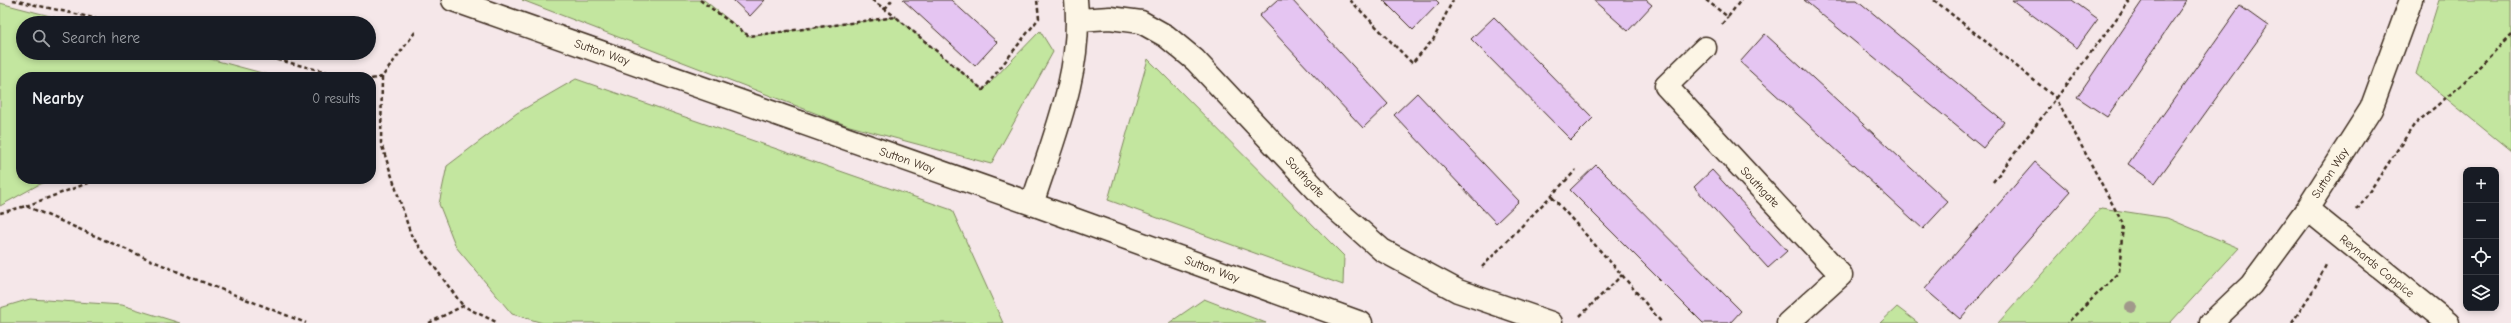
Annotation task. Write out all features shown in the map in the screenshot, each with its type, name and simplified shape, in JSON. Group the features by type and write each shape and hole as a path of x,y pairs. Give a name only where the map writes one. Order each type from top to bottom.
{"street":[{"name":"Sutton Way","path":"453,0 1032,204 1360,323"},
{"name":"Sutton Way","path":"2211,323 2251,285 2306,209 2371,109 2411,0"},
{"name":"Southgate","path":"1032,204 1075,60 1077,10 1110,18 1141,22 1166,36 1195,60 1336,209 1382,250 1458,291 1551,323"},
{"name":"Southgate","path":"1705,48 1666,86 1841,275 1788,323"},
{"name":"Reynards Coppice","path":"2306,209 2448,323"}],"path":[{"path":"13,0 85,16"},
{"path":"700,0 749,36 896,18"},
{"path":"872,0 983,90 1039,18 1037,0"},
{"path":"885,9 892,0"},
{"path":"1350,0 1412,63 1433,40 1454,0"},
{"path":"1706,0 1728,17"},
{"path":"1724,22 1741,0"},
{"path":"1934,0 2056,98 2123,224 2119,273 2067,323"},
{"path":"1994,182 2129,2 2127,0"},
{"path":"416,31 382,77 381,143 411,235 463,306 498,323"},
{"path":"2292,323 2314,289 2340,236 2414,125 2460,86 2511,36"},
{"path":"278,60 327,72"},
{"path":"376,78 382,77"},
{"path":"1458,291 1552,197 1576,170"},
{"path":"0,213 26,206 85,184"},
{"path":"1552,197 1622,275 1662,323"},
{"path":"26,206 190,277 306,323"},
{"path":"1578,318 1622,275"},
{"path":"429,323 463,306"}],"green space":[{"path":"522,0 704,0 749,36 896,17 983,90 1040,31 1053,52 991,164 846,125"},
{"path":"2439,0 2511,0 2511,151 2416,74"},
{"path":"0,3 50,16 16,16 16,60 214,60 258,72 16,72 16,184 41,184 0,206"},
{"path":"1148,59 1344,256 1343,285 1108,200"},
{"path":"576,79 952,210 1003,323 543,323 512,314 456,247 439,204 447,166 517,113"},
{"path":"2101,208 2167,218 2239,248 2170,323 1998,323"},
{"path":"30,299 122,305 180,323 0,323 0,308"},
{"path":"1204,299 1266,323 1169,323"},
{"path":"1897,307 1918,323 1880,323"}],"building":[{"path":"733,0 765,0 750,16"},
{"path":"903,0 951,0 997,42 975,66"},
{"path":"1277,0 1292,0 1388,104 1363,128 1259,16"},
{"path":"1383,0 1436,0 1439,3 1413,30"},
{"path":"1593,0 1646,0 1652,5 1628,31"},
{"path":"1804,0 1857,0 2004,122 1983,148"},
{"path":"2012,0 2072,0 2098,19 2077,48"},
{"path":"2143,0 2187,0 2107,117 2077,97"},
{"path":"2240,6 2268,26 2155,183 2128,164"},
{"path":"1494,17 1593,118 1571,140 1471,39"},
{"path":"1765,34 1948,202 1923,229 1740,62"},
{"path":"1417,93 1519,201 1496,223 1394,115"},
{"path":"2035,162 2070,192 1960,319 1925,289"},
{"path":"1596,165 1741,311 1730,323 1703,323 1570,190"},
{"path":"1712,170 1787,251 1768,268 1694,187"}]}
